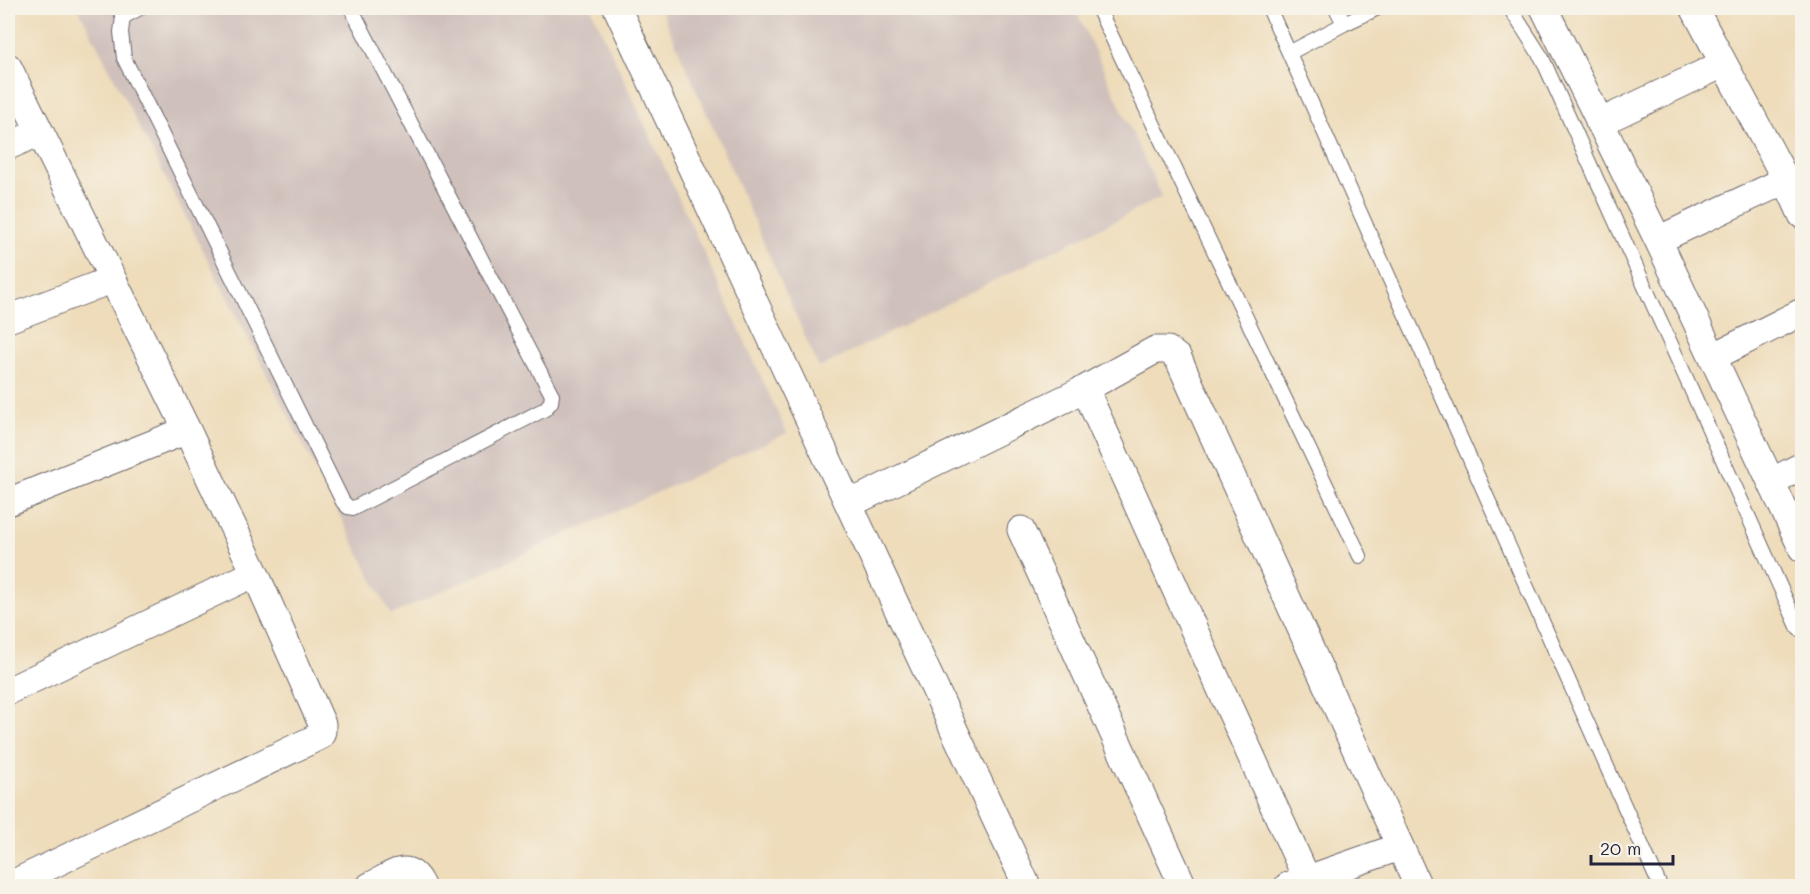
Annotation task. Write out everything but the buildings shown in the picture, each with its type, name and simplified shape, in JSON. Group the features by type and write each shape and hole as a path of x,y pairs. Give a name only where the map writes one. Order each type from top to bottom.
{"street":[{"path":"617,8 1027,886"},
{"path":"1544,8 1658,240 1803,548"},
{"path":"1694,8 1803,215"},
{"path":"1599,123 1723,64"},
{"path":"8,68 38,133 187,430 255,573 322,724 320,736 8,886"},
{"path":"8,146 38,133"},
{"path":"1658,240 1786,180"},
{"path":"8,319 111,280"},
{"path":"1713,357 1803,312"},
{"path":"849,504 1085,389 1155,350 1168,350 1178,358 1418,886"},
{"path":"1085,389 1302,884 1399,847"},
{"path":"8,502 187,430"},
{"path":"1771,482 1803,466"},
{"path":"1021,531 1183,886"},
{"path":"8,691 255,573"},
{"path":"370,886 404,870 416,875 421,886"}],"lane":[{"path":"140,8 121,12 124,58 343,502 348,507 354,508 545,409 551,402 552,395 351,8"},
{"path":"1098,8 1360,556"},
{"path":"1269,8 1660,886"},
{"path":"1336,8 1344,24"},
{"path":"1289,53 1378,8"},
{"path":"1510,8 1542,58 1799,629"}],"shaded area":[{"path":"78,8 591,8 787,433 391,615"},
{"path":"660,8 1075,8 1162,197 819,368"}]}
